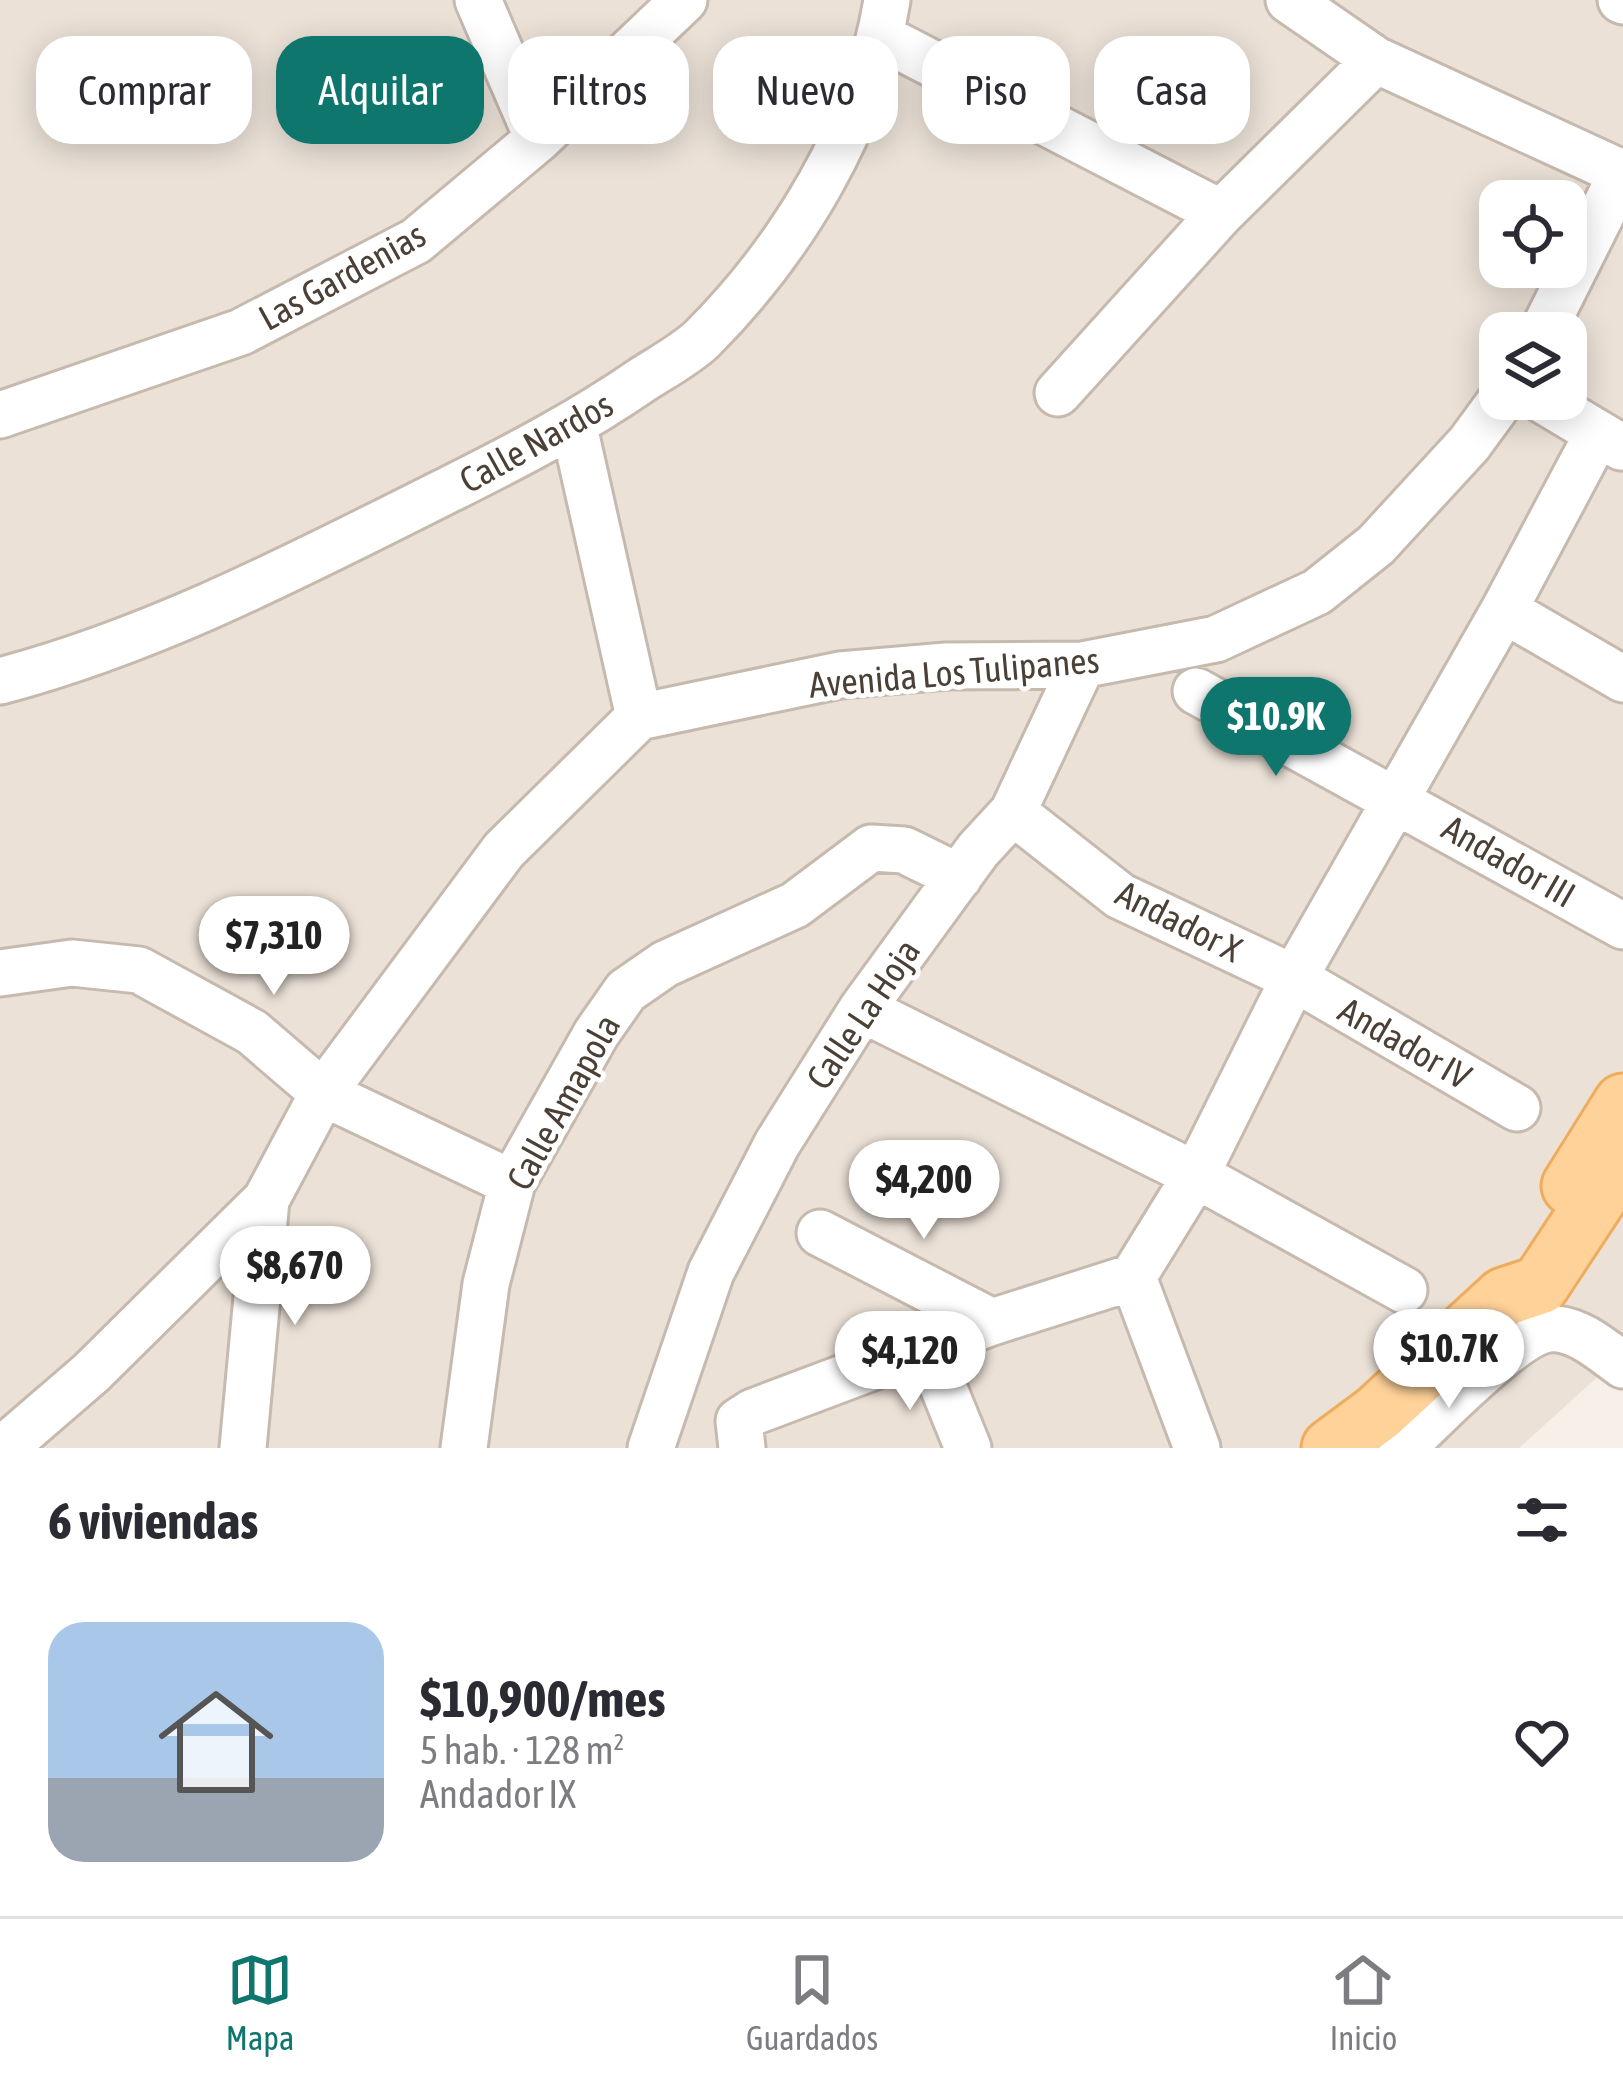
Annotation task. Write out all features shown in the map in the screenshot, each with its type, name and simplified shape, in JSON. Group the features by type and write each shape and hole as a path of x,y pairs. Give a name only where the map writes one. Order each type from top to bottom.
{"main road":[{"path":"1504,1297 1513,1272 1623,1103"},
{"path":"1330,1448 1504,1297 1540,1285 1623,1159"}],"street":[{"path":"478,0 508,70"},
{"name":"Las Gardenias","path":"646,36 684,0"},
{"path":"1289,0 1376,60 1622,172 1552,312"},
{"path":"884,19 1221,212"},
{"name":"Calle Nardos","path":"0,681 79,660 281,574 574,427 699,342 780,251 848,125 884,19"},
{"path":"1058,393 1221,212 1376,60"},
{"name":"Las Gardenias","path":"0,415 241,332 416,241 532,144"},
{"name":"Avenida Los Tulipanes","path":"639,717 840,675 946,666 1082,665 1216,639 1317,592 1376,545 1487,420"},
{"path":"741,1435 927,1347 1132,1277 1196,1175 1294,978 1395,796 1610,441 1576,420"},
{"path":"4,1448 91,1372 266,1200 323,1093 504,850 639,717 574,427"},
{"path":"1504,610 1623,679"},
{"name":"Calle La Hoja","path":"651,1448 711,1272 777,1144 862,1009 1013,812 1082,665"},
{"name":"Andador III","path":"1196,691 1395,796 1623,926"},
{"name":"Andador X","path":"1013,812 1120,896 1294,978"},
{"name":"Calle Amapola","path":"464,1448 487,1284 512,1183 596,1034 626,991 795,905 871,848 904,850 959,877"},
{"path":"0,973 72,963 139,970 252,1032 323,1093 512,1183"},
{"name":"Andador IV","path":"1294,978 1517,1108"},
{"path":"862,1009 1196,1175 1404,1290"},
{"path":"243,1448 266,1200"},
{"path":"820,1233 992,1322"},
{"path":"1132,1277 1197,1448"},
{"path":"1402,1448 1526,1337 1553,1328 1586,1338 1623,1365"},
{"path":"927,1347 968,1448"}],"shaded area":[{"path":"0,0 1623,0 1623,1354 1519,1448 0,1448"}]}
